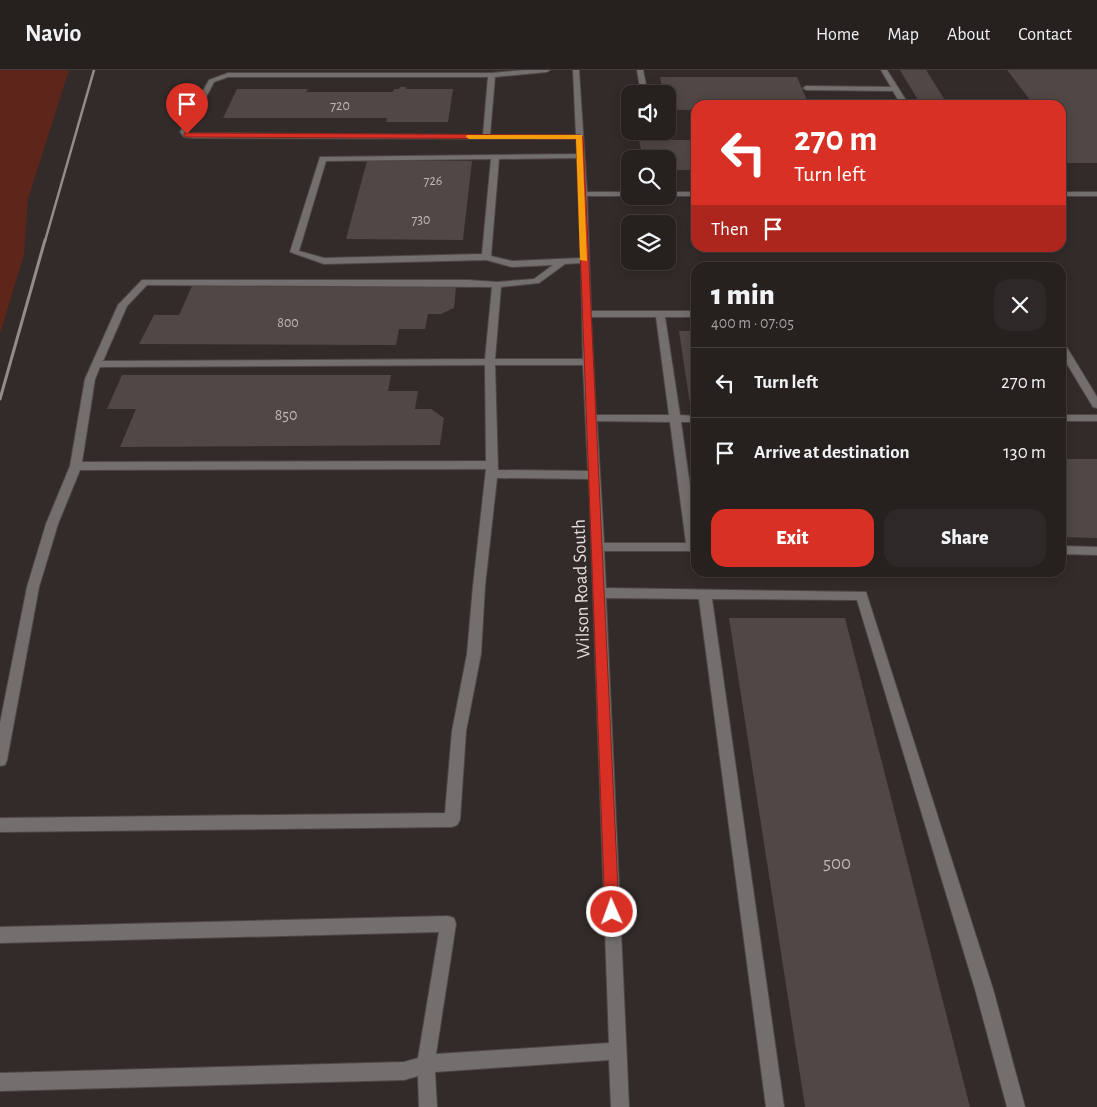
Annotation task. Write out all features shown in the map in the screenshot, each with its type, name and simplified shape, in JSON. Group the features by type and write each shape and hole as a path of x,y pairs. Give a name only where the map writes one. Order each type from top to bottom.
{"street":[{"path":"547,70 492,75 449,76 228,75 219,77 211,82 184,132 194,136 580,137"},
{"name":"Wilson Road South","path":"576,70 583,194 590,418 598,547 620,1107"},
{"path":"640,70 643,85"},
{"path":"884,70 902,100"},
{"path":"486,137 492,75"},
{"path":"806,88 896,89"},
{"path":"581,156 323,159 294,252 324,260 486,257 512,264 584,260"},
{"path":"486,257 495,157"},
{"path":"583,194 621,194"},
{"path":"676,194 691,194"},
{"path":"1066,194 1097,194"},
{"path":"0,760 33,588 52,524 76,466 90,379 123,304 145,282 468,283 497,285 536,281 563,262"},
{"path":"0,825 452,820 459,731 474,654 479,586 493,469 490,362 497,285"},
{"path":"587,314 691,314"},
{"path":"660,314 691,528"},
{"path":"1066,354 1097,405"},
{"path":"97,364 588,362"},
{"path":"590,418 691,419"},
{"path":"1066,418 1097,418"},
{"path":"76,466 493,469 594,475"},
{"path":"598,547 691,547"},
{"path":"1066,550 1097,551"},
{"path":"599,593 862,595 984,989 1016,1107"},
{"path":"705,593 775,1107"},
{"path":"0,935 448,924 426,1064 428,1107"},
{"path":"0,1082 404,1071 426,1064 618,1051"}],"shaded area":[{"path":"0,70 69,70 28,199 24,254 0,334"}],"building":[{"path":"900,70 926,70 945,100 918,100"},
{"path":"1007,70 1097,70 1097,163 1066,163 1066,100 1030,100"},
{"path":"660,77 797,77 807,100 691,100 691,110 676,110 676,85 661,85"},
{"path":"400,87 406,87 406,89 453,89 448,122 386,122 387,118 223,118 237,89 308,89 306,92 393,92 394,89 399,89"},
{"path":"639,140 691,140 691,170 676,170 676,150 641,150"},
{"path":"367,161 472,161 463,240 346,239"},
{"path":"192,286 456,287 454,308 441,314 428,314 425,329 399,329 396,345 139,344 154,315 179,315"},
{"path":"679,331 691,331 691,411"},
{"path":"122,375 391,375 388,391 418,391 415,409 431,409 444,418 440,445 120,447 136,409 107,409"},
{"path":"1066,459 1097,459 1097,538 1066,537"},
{"path":"729,618 845,618 970,1107 805,1107"}],"railway":[{"path":"45,241 94,70"},
{"path":"0,399 45,240"}],"slow traffic":[{"path":"469,137 580,137 584,260"}],"route":[{"path":"187,134 194,136 580,137 612,912"}]}
